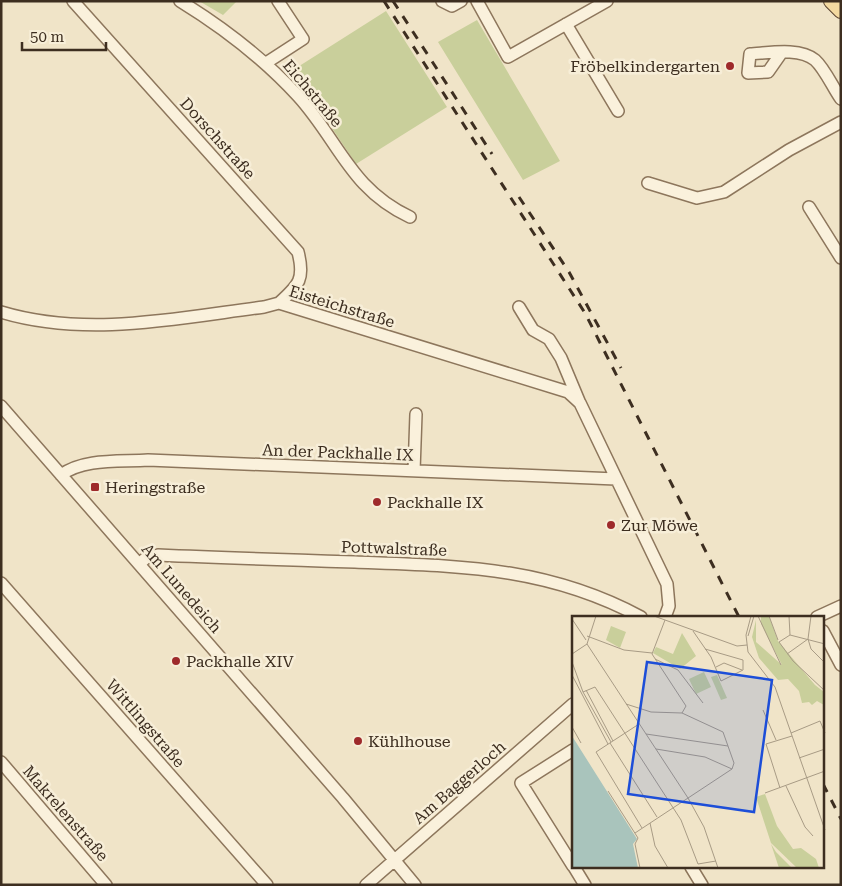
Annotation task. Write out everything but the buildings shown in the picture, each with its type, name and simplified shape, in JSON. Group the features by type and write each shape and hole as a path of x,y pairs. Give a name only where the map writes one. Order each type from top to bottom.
{"main road":[{"path":"831,1 841,11"}],"street":[{"name":"Dorschstraße","path":"73,1 298,252 302,268 298,285 279,303"},
{"name":"Eichstraße","path":"180,1 211,20 266,63 305,104 364,186 379,200 410,217"},
{"path":"266,63 303,39 278,1"},
{"path":"442,1 452,6 461,1"},
{"path":"477,1 508,57 607,1"},
{"path":"566,24 618,111"},
{"path":"782,52 805,55 815,60 841,99"},
{"path":"648,183 697,198 724,192 789,150 841,122"},
{"path":"809,207 841,258"},
{"name":"Eisteichstraße","path":"1,312 54,322 120,325 264,307 279,303 568,392 580,403"},
{"path":"520,307 533,330 549,339 562,358 580,403 668,584 669,606 664,616"},
{"name":"Am Lunedeich","path":"1,406 5,419 61,475 395,859 414,885"},
{"path":"414,471 416,414"},
{"name":"An der Packhalle IX","path":"61,475 71,468 83,464 148,460 616,479"},
{"name":"Pottwalstraße","path":"139,564 146,558 158,555 474,567 539,577 620,606 639,616"},
{"name":"Wittlingstraße","path":"1,583 267,885"},
{"path":"819,616 841,606"},
{"path":"824,633 841,664"},
{"name":"Am Baggerloch","path":"366,885 572,705"},
{"path":"572,751 521,783 572,863"},
{"name":"Makrelenstraße","path":"1,762 106,885"},
{"path":"575,868 585,885"},
{"path":"692,868 702,885"}],"green space":[{"path":"199,1 237,1 223,15"},
{"path":"386,11 447,107 356,164 293,70"},
{"path":"477,20 560,161 523,180 438,42"}],"railway":[{"path":"384,1 585,313 738,616"},
{"path":"393,1 492,154"},
{"path":"519,197 569,272 621,368"},
{"path":"824,786 841,819"}],"place":[{"name":"Fröbelkindergarten","path":"730,66"},
{"name":"Heringstraße","path":"95,487"},
{"name":"Packhalle IX","path":"377,502"},
{"name":"Zur Möwe","path":"611,525"},
{"name":"Packhalle XIV","path":"176,661"},
{"name":"Kühlhouse","path":"358,741"}]}
